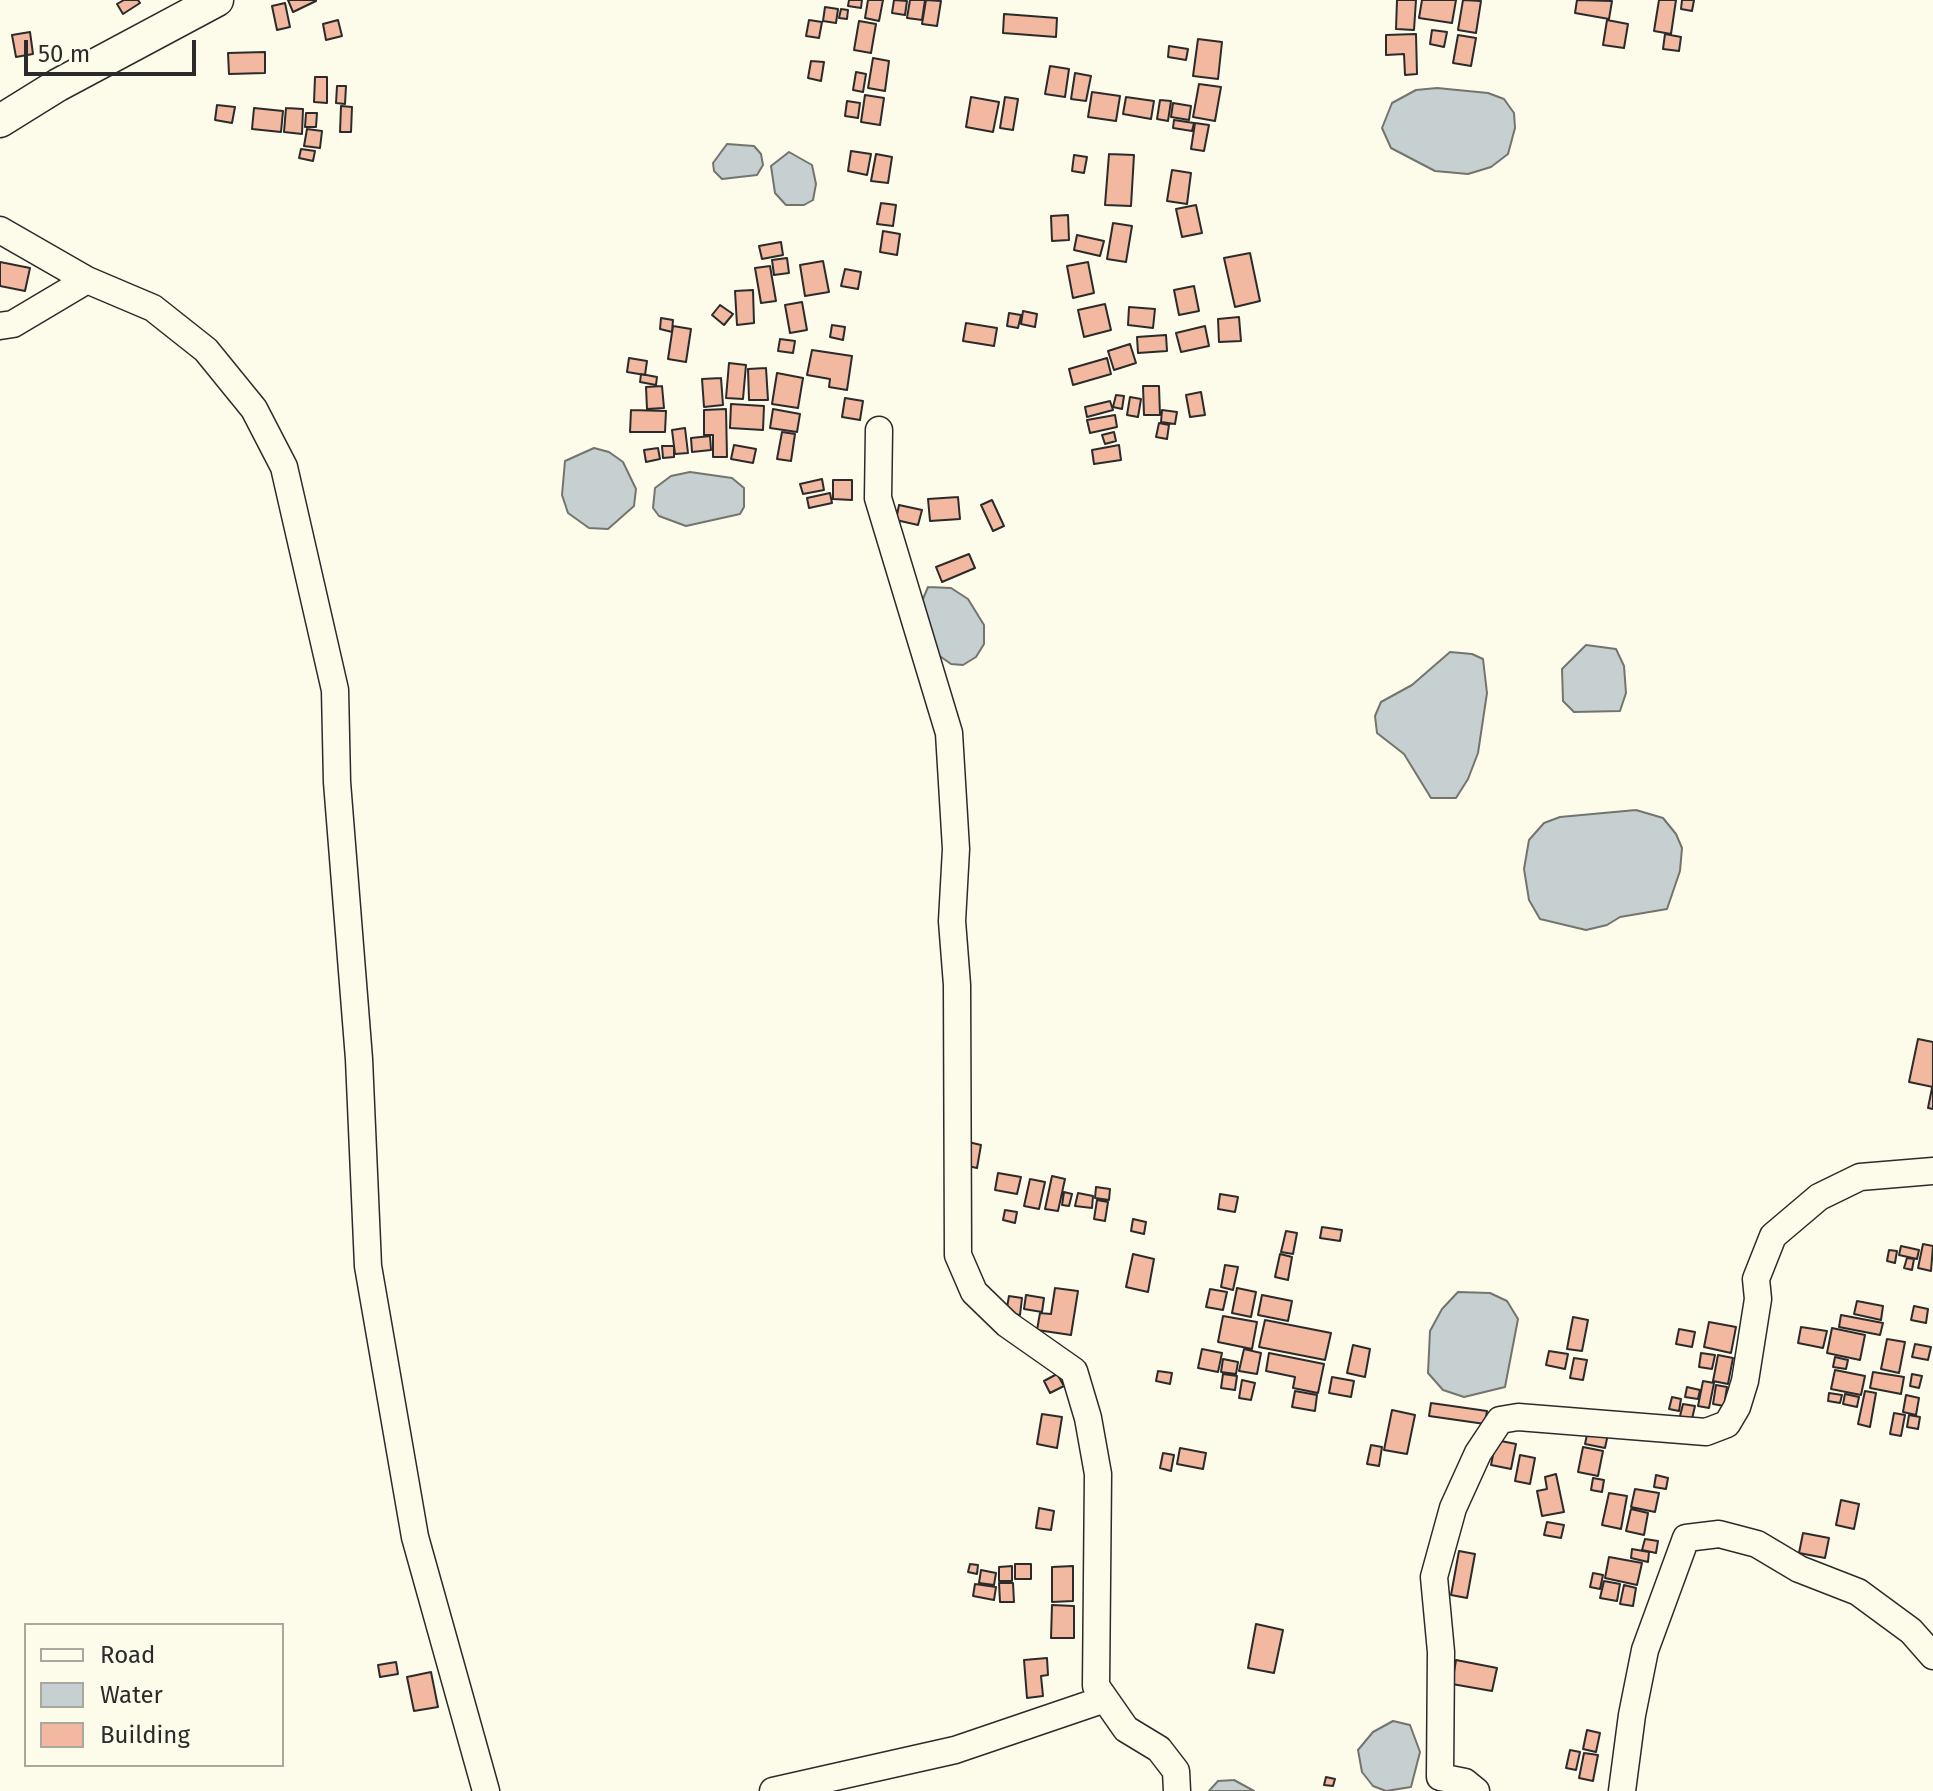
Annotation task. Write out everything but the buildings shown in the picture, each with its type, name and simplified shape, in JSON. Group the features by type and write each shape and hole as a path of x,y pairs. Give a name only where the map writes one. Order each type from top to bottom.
{"main road":[{"path":"0,121 58,85 217,0"}],"street":[{"path":"0,230 87,280 153,308 206,350 254,409 284,467 335,690 337,782 359,1059 368,1266 415,1537 486,1791"},
{"path":"0,326 13,324 87,280"},
{"path":"879,430 878,498 949,733 956,849 952,921 957,985 958,1255 974,1292 1007,1324 1074,1371 1088,1418 1098,1474 1096,1686 1126,1729 1159,1749 1176,1771 1177,1791"},
{"path":"1476,1791 1465,1782 1440,1777 1441,1652 1434,1577 1453,1508 1478,1453 1500,1420 1518,1417 1706,1432 1727,1424 1737,1407 1745,1381 1758,1299 1756,1279 1773,1236 1819,1197 1860,1177 1933,1171"},
{"path":"1622,1791 1645,1650 1686,1538 1719,1534 1757,1544 1799,1569 1858,1592 1911,1631 1933,1656"},
{"path":"773,1791 955,1750 1105,1699"}],"water":[{"path":"1437,88 1488,93 1504,99 1514,113 1515,128 1508,154 1491,167 1468,174 1435,171 1391,148 1382,128 1392,103 1416,90"},
{"path":"727,144 754,146 761,154 763,165 757,175 722,179 714,171 713,163"},
{"path":"789,152 812,165 816,184 813,200 804,205 786,205 775,193 771,166"},
{"path":"594,448 609,452 623,462 636,489 634,506 608,529 589,528 568,513 562,495 565,461"},
{"path":"690,472 732,478 744,488 744,507 740,514 686,526 659,516 653,508 655,488 671,476"},
{"path":"928,587 951,588 968,599 984,625 984,644 976,657 963,665 951,664 934,652 917,613"},
{"path":"1586,645 1616,649 1624,666 1626,693 1620,711 1574,712 1563,701 1562,669"},
{"path":"1450,652 1472,654 1483,659 1487,693 1478,753 1468,779 1456,798 1431,798 1404,754 1377,733 1375,716 1381,702 1412,685"},
{"path":"1636,810 1663,818 1676,834 1682,848 1680,871 1667,909 1620,917 1607,925 1586,930 1540,919 1529,900 1524,869 1529,840 1544,823 1560,817"},
{"path":"1458,1292 1490,1293 1507,1301 1518,1319 1505,1387 1464,1397 1443,1390 1428,1373 1430,1331 1442,1309"},
{"path":"1393,1721 1410,1725 1420,1752 1411,1787 1386,1791 1373,1786 1362,1772 1358,1750 1373,1732"},
{"path":"1234,1780 1254,1791 1209,1791 1218,1781"}]}
